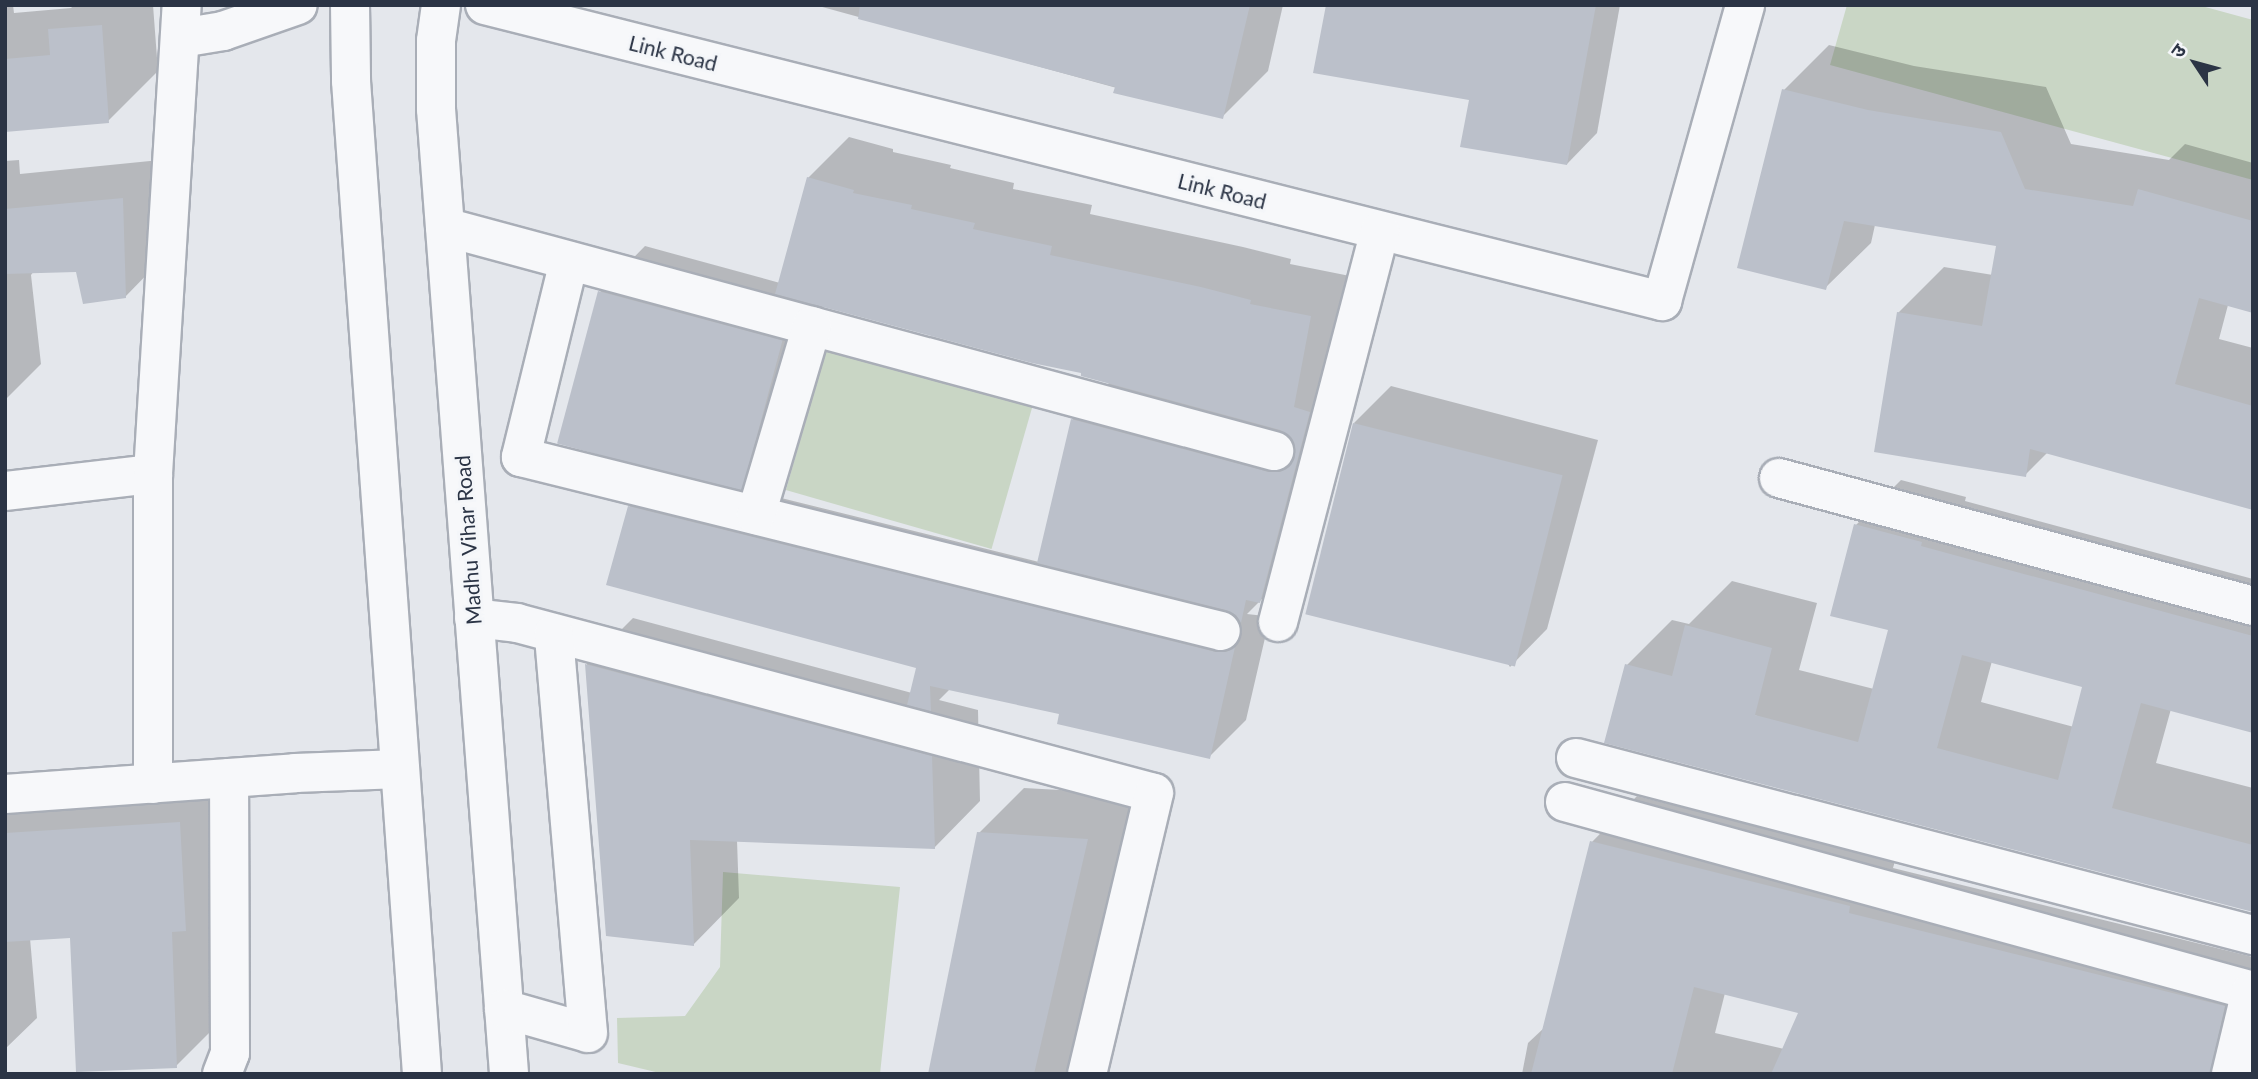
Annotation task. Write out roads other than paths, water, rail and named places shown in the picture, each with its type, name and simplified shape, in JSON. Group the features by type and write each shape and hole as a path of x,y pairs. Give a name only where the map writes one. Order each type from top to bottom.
{"street":[{"path":"153,784 153,474 182,13 223,31 298,5"},
{"path":"351,5 351,81 422,1074"},
{"name":"Madhu Vihar Road","path":"441,5 436,41 436,109 509,1074"},
{"name":"Link Road","path":"485,5 1662,301 1745,5"},
{"path":"445,227 1274,451"},
{"path":"1278,622 1380,230"},
{"path":"569,261 521,457 1221,631"},
{"path":"755,515 812,326"},
{"path":"5,491 153,474"},
{"path":"1779,478 2253,606"},
{"path":"474,618 517,623 1154,793 1087,1074"},
{"path":"504,1009 588,1033 554,634"},
{"path":"1576,758 2253,935"},
{"path":"5,794 400,769"},
{"path":"222,1074 230,1053 229,778"},
{"path":"1564,802 2252,991 2231,1074"}]}
